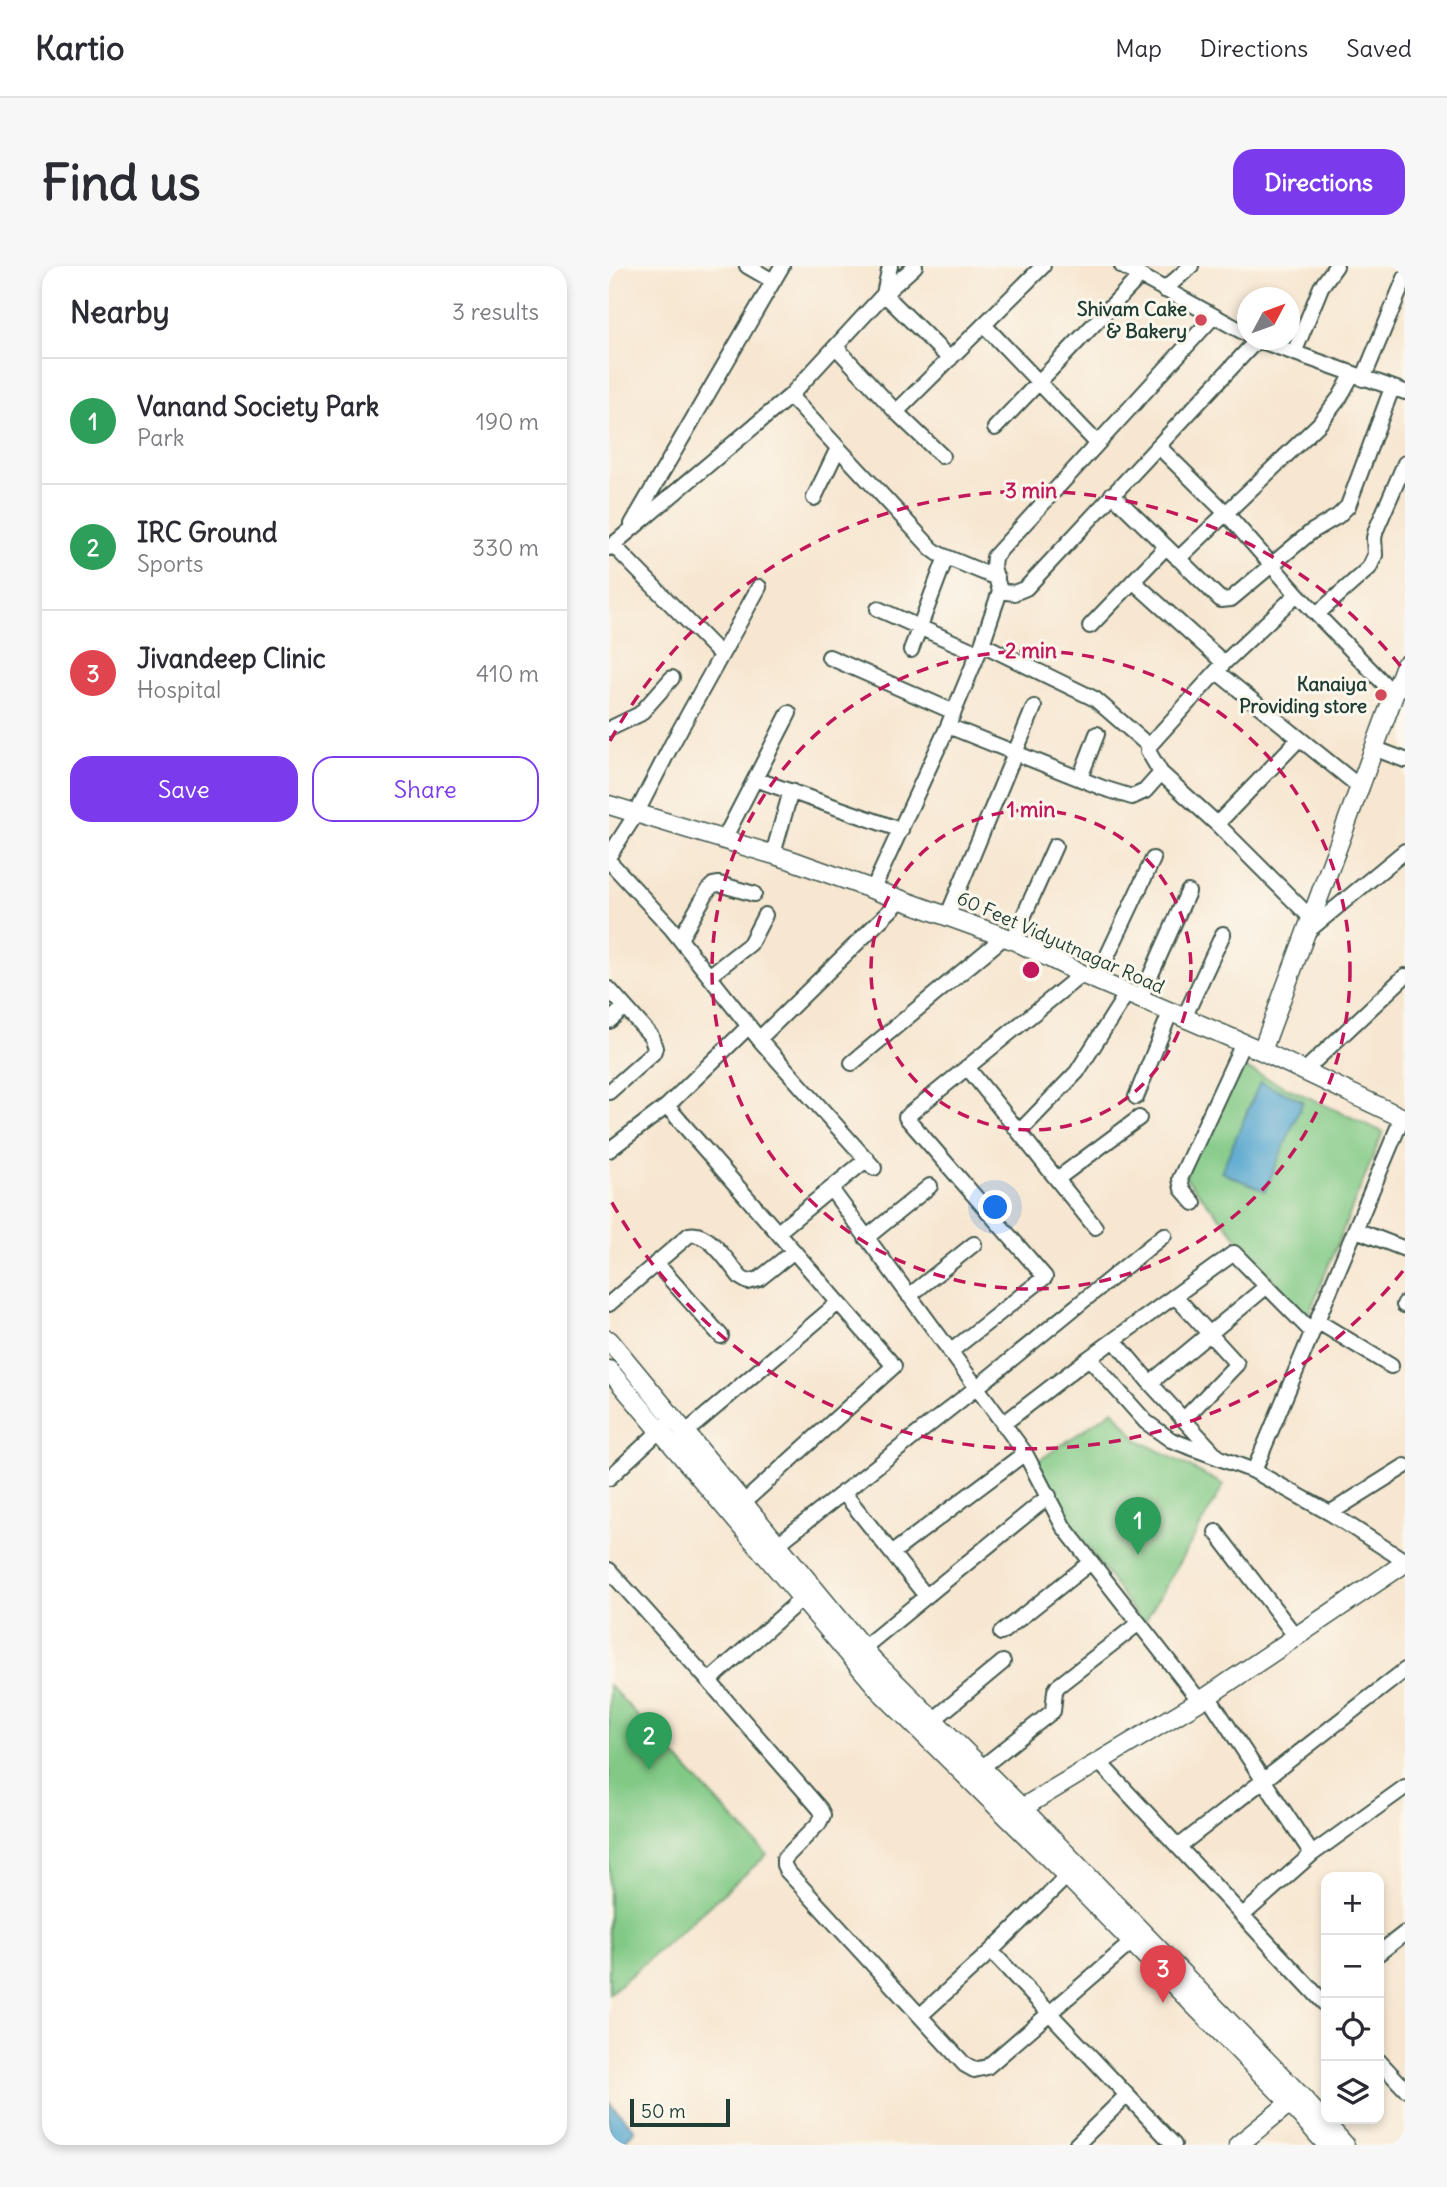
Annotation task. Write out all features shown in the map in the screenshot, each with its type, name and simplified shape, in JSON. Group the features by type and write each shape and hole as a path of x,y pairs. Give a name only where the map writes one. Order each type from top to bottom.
{"street":[{"path":"747,266 773,281"},
{"path":"626,534 782,266"},
{"path":"884,294 890,266"},
{"path":"721,655 611,547 790,396 884,294 915,266"},
{"path":"896,412 1042,266"},
{"path":"1122,266 1237,328"},
{"path":"1164,290 1191,266"},
{"path":"1294,353 1321,287 1336,266"},
{"path":"995,428 1140,276"},
{"path":"1178,559 1319,424 1358,377 1405,278"},
{"path":"884,294 950,359"},
{"path":"873,889 948,726 980,649 998,584 992,561 997,552 1214,316"},
{"path":"984,325 1097,443"},
{"path":"836,347 896,412 942,456"},
{"path":"790,396 932,549 1014,593 1025,589 1248,350"},
{"path":"1112,495 1220,600 1226,601 1311,532 1338,516 1348,506 1399,390 1285,350"},
{"path":"1158,446 1225,512 1297,594 1395,695"},
{"path":"814,498 838,448"},
{"path":"1317,614 1369,568 1375,555 1376,530 1405,463"},
{"path":"1090,626 1166,547"},
{"path":"912,650 946,557"},
{"path":"1133,582 1221,668 1300,739 1361,788"},
{"path":"609,856 636,814 671,744 759,587"},
{"path":"1297,594 1221,668 1149,746 1148,751 1161,772 1217,824 1310,925"},
{"path":"878,609 919,628 980,649 1095,699 1149,746"},
{"path":"829,657 954,712"},
{"path":"1262,1051 1405,665"},
{"path":"609,729 640,714 672,678"},
{"path":"949,915 1034,707"},
{"path":"724,839 789,713"},
{"path":"948,726 1132,797 1145,791 1161,772"},
{"path":"1080,778 1097,734"},
{"path":"1217,824 1300,739"},
{"path":"1375,749 1405,760"},
{"path":"755,779 901,830"},
{"path":"773,854 791,791"},
{"name":"60 Feet Vidyutnagar Road","path":"609,805 773,854 949,915 1262,1051 1404,1118"},
{"path":"852,1063 1008,939 1055,846"},
{"path":"1310,925 1405,851"},
{"path":"950,1352 1045,1277 906,1116 1089,977 1153,859"},
{"path":"609,861 680,939 759,1039 871,1163 831,1189 778,1232"},
{"path":"680,939 713,885 719,884 754,894"},
{"path":"1019,1132 1077,1072 1133,996 1188,892"},
{"path":"759,1039 902,899"},
{"path":"709,976 750,944 765,915"},
{"path":"1136,1097 1177,1015 1223,934"},
{"path":"1304,1071 1405,976"},
{"path":"609,989 651,1036 655,1048 653,1054 609,1092"},
{"path":"609,1021 625,1007"},
{"path":"609,1150 667,1106 749,1026"},
{"path":"1194,1203 1182,1189 1180,1179 1243,1043"},
{"path":"967,1068 1095,1227"},
{"path":"667,1106 894,1366 743,1503"},
{"path":"1057,1180 1139,1118"},
{"path":"1254,1471 1404,1118"},
{"path":"866,1238 930,1186"},
{"path":"831,1189 1025,1452 1063,1526 1139,1623 1204,1698 1312,1854"},
{"path":"1356,1230 1405,1249"},
{"path":"609,1304 685,1237 695,1234 707,1238 741,1278 748,1282 754,1282 794,1251"},
{"path":"770,1550 976,1388 1164,1235"},
{"path":"909,1296 974,1244"},
{"path":"1003,1424 1234,1253 1267,1286 1314,1326 1391,1366"},
{"path":"656,1263 721,1336"},
{"path":"1150,1383 1267,1286"},
{"path":"1175,1296 1237,1364 1184,1419"},
{"path":"685,1433 838,1303"},
{"path":"609,1340 666,1424 857,1653 873,1660 926,1726 1295,2099 1345,2145"},
{"path":"1114,1340 1219,1458"},
{"path":"1015,1813 1204,1698 1405,1562 1330,1513 1254,1471 1171,1440 1146,1422 1089,1358"},
{"path":"627,1363 611,1372 666,1424 685,1433 743,1503 770,1550"},
{"path":"609,1478 666,1424"},
{"path":"892,1553 1025,1452"},
{"path":"1330,1513 1405,1466"},
{"path":"843,1492 926,1596"},
{"path":"857,1653 1048,1496"},
{"path":"1216,1532 1296,1637"},
{"path":"1001,1633 1091,1562"},
{"path":"609,1570 823,1812 819,1824 784,1859 787,1871 965,2065 974,2070 987,2067 1132,1942"},
{"path":"709,1681 807,1594"},
{"path":"981,1768 1053,1711 1058,1686 1139,1623"},
{"path":"926,1726 1003,1662"},
{"path":"1178,1847 1405,1670"},
{"path":"926,1726 981,1768 1067,1876 1132,1942 1200,2002"},
{"path":"1098,1762 1321,1995"},
{"path":"1243,1915 1312,1854 1405,1787"},
{"path":"921,2015 1067,1876"},
{"path":"1384,1949 1405,1933"},
{"path":"991,1951 1174,2145"},
{"path":"1384,2066 1405,2089"},
{"path":"1076,2145 1127,2095"},
{"path":"1238,2145 1295,2099"},
{"path":"1295,2099 1327,2145"}],"green space":[{"path":"1234,1063 1383,1132 1308,1316 1185,1177"},
{"path":"1113,1410 1138,1440 1224,1485 1143,1625 1031,1466"},
{"path":"609,1685 767,1855 609,1994"}],"water":[{"path":"1260,1082 1303,1101 1265,1191 1221,1172"},
{"path":"609,2102 635,2129 622,2145 609,2145"}],"place":[{"name":"Shivam Cake & Bakery","path":"1201,320"},
{"name":"Kanaiya Providing store","path":"1381,695"},
{"name":"Vanand Society Park","path":"1138,1555"},
{"name":"IRC Ground","path":"649,1770"},
{"name":"Jivandeep Clinic","path":"1163,2003"}]}
